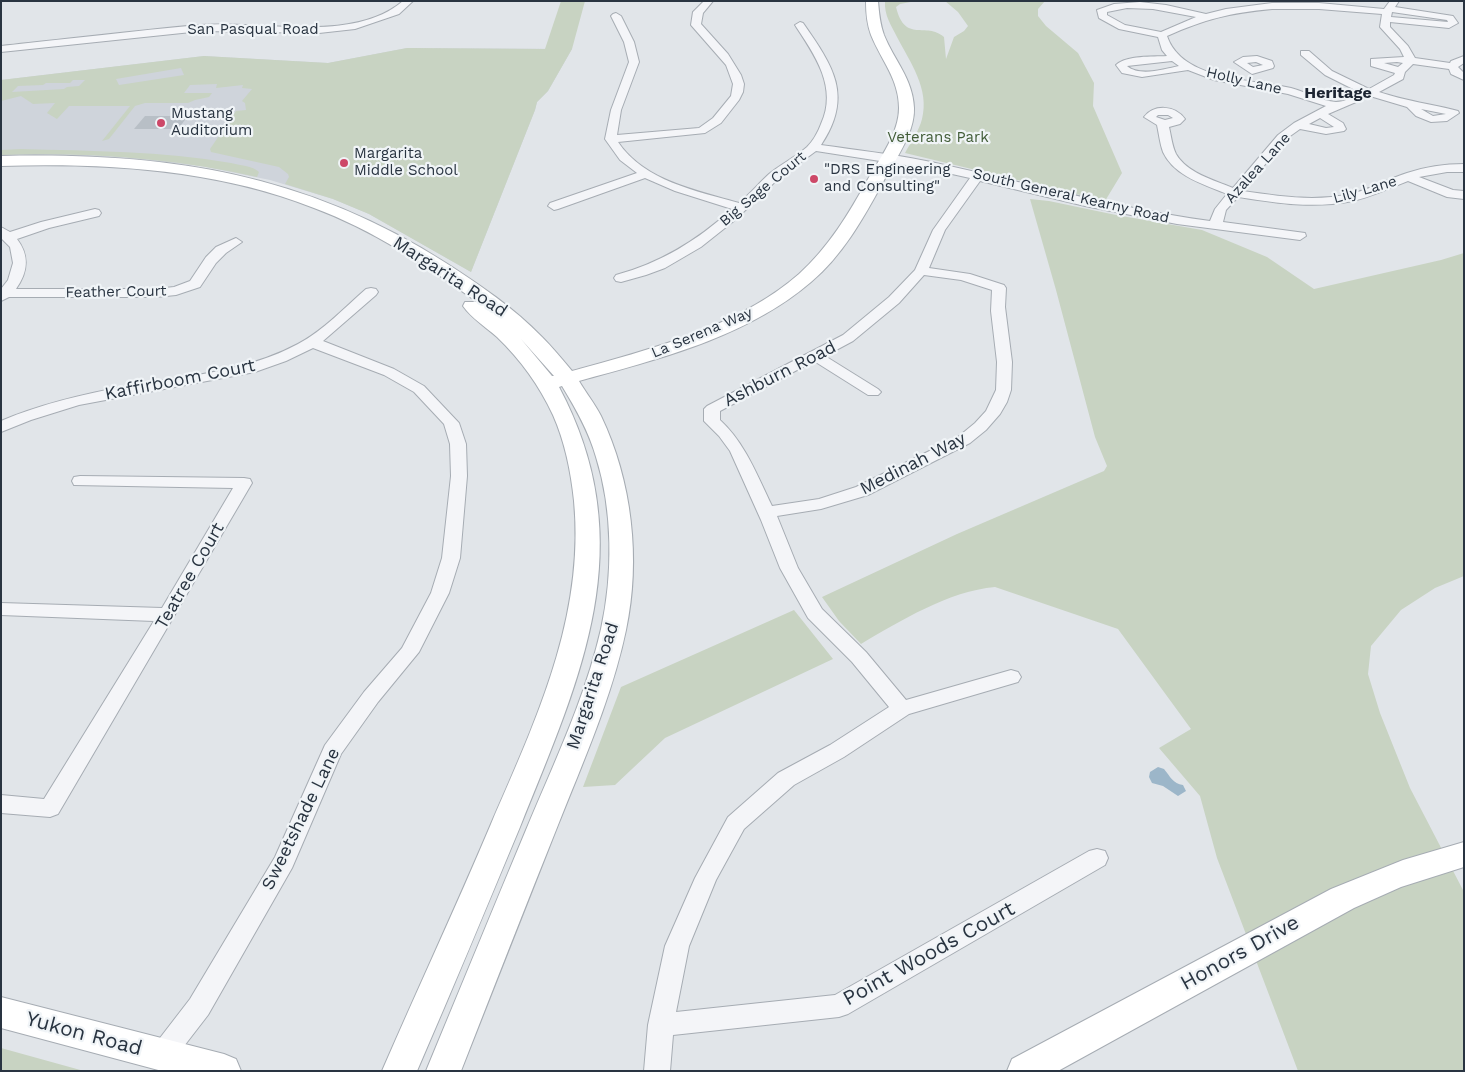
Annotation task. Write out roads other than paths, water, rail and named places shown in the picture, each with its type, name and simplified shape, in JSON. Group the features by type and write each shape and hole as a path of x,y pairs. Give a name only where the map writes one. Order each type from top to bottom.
{"main road":[{"name":"La Serena Way","path":"558,380 662,352 734,322 789,290 810,273 830,251 903,130 907,110 904,82 876,31 871,10 872,1"},
{"name":"Margarita Road","path":"1,161 85,162 182,170 260,186 300,197 336,211 399,242 474,289 517,322 540,344 558,380 566,421 582,476 589,532 588,566 582,616 571,660 552,714 499,842 399,1071"},
{"name":"Margarita Road","path":"1,168 106,170 185,179 243,191 306,210 362,236 468,302 520,350 558,380 580,394 599,433 612,468 618,506 621,550 617,610 606,658 581,731 443,1071"},
{"name":"Honors Drive","path":"1024,1071 1274,936 1319,909 1370,884 1424,864 1464,854"},
{"name":"Yukon Road","path":"1,1012 224,1071"}],"street":[{"name":"San Pasqual Road","path":"1,49 201,28 319,30 355,26 396,12 409,1"},
{"path":"611,139 701,131 716,122 738,94 740,84 731,65 696,25 698,12 709,1"},
{"path":"1204,16 1164,5 1129,2 1110,6 1102,10 1102,16 1108,22 1162,35 1204,16 1245,7 1289,5 1334,6 1389,10 1440,15 1450,18 1453,23 1449,25 1389,10"},
{"path":"1389,10 1385,28 1404,48 1411,61"},
{"path":"616,16 629,42 634,62 614,116 611,139 624,158 646,174 688,192 741,208"},
{"name":"Big Sage Court","path":"621,278 640,274 688,250 741,208 779,172 813,147 834,104 832,88 815,48 800,25"},
{"path":"1162,35 1162,44 1173,58"},
{"path":"1305,53 1320,68 1340,80 1370,93 1411,105 1430,106 1459,113"},
{"path":"1173,58 1121,64 1126,70 1142,74 1190,67"},
{"name":"Holly Lane","path":"1173,58 1214,77 1300,93 1337,106"},
{"path":"1400,71 1382,67 1375,64 1375,61 1397,59 1453,67"},
{"path":"1453,67 1455,62 1464,59"},
{"path":"1337,106 1370,93 1399,77 1400,71 1411,61"},
{"path":"1453,67 1455,72 1464,77"},
{"path":"1249,84 1252,71"},
{"name":"Azalea Lane","path":"1216,225 1217,216 1282,137 1298,125 1337,106"},
{"path":"1298,125 1326,131 1340,129 1339,125 1320,114"},
{"name":"Lily Lane","path":"1162,123 1170,152 1178,165 1197,177 1235,193 1295,202 1326,201 1353,197 1408,177 1442,169 1464,168"},
{"name":"South General Kearny Road","path":"813,147 925,164 1122,210 1300,236"},
{"path":"1442,169 1464,184"},
{"path":"554,206 646,174"},
{"name":"Ashburn Road","path":"902,710 859,657 815,613 789,568 738,451 725,433 712,422 712,409 848,338 875,317 921,271 939,230 978,176"},
{"path":"1408,177 1451,194 1464,195"},
{"path":"3,295 17,278 21,265 19,250 5,234 95,214"},
{"name":"Feather Court","path":"3,295 156,293 176,291 195,284 211,260 221,250 236,242"},
{"name":"Medinah Way","path":"766,512 821,504 868,488 964,440 979,429 1001,402 1005,387 1006,367 996,299 999,288 978,278 921,271"},
{"name":"Kaffirboom Court","path":"1,427 45,409 236,372 272,361 311,342 331,329 371,292"},
{"name":"Sweetshade Lane","path":"162,1055 199,1007 279,870 332,751 371,697 409,652 440,593 451,558 459,476 458,444 451,423 419,389 389,372 354,356 311,342"},
{"path":"816,356 873,392"},
{"name":"Teatree Court","path":"1,804 50,808 167,615 244,483 80,481"},
{"path":"1,609 167,615"},
{"path":"657,1071 661,1025 677,946 706,878 736,823 786,779 837,751 902,710 1011,677"},
{"name":"Point Woods Court","path":"661,1025 839,1006 1097,858"}],"water":[{"path":"1158,767 1164,769 1174,781 1183,785 1186,791 1178,796 1163,786 1152,783 1149,777 1150,772"}],"place":[{"name":"Mustang Auditorium","path":"161,123"},
{"name":"Margarita Middle School","path":"344,163"},
{"name":"\"DRS Engineering and Consulting\"","path":"814,179"}],"district":[{"name":"Heritage","path":"1338,93"}],"park label":[{"name":"Veterans Park","path":"938,138"}]}
